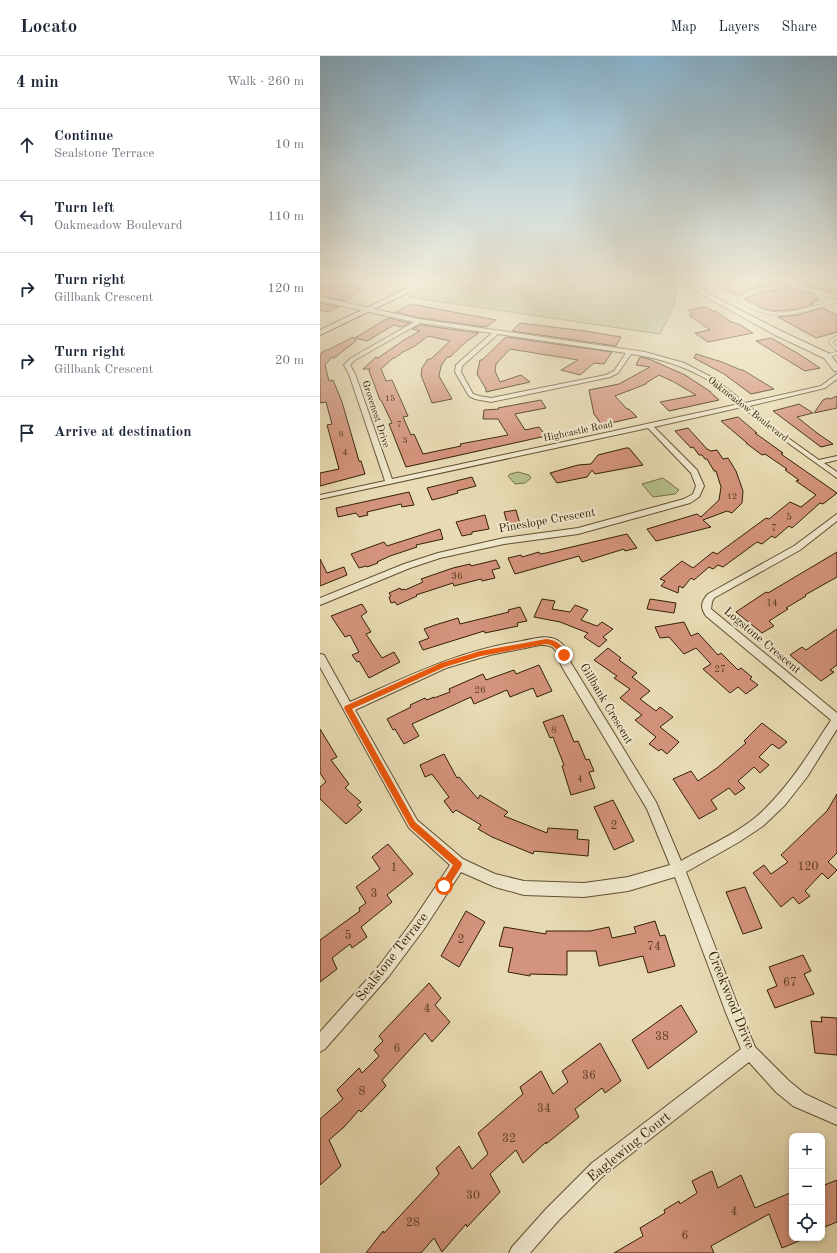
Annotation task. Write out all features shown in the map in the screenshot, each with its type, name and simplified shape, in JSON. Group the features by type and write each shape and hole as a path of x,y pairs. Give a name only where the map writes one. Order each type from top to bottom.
{"street":[{"name":"Grovenest Drive","path":"388,339 353,359 347,365 352,374 389,482"},
{"path":"489,339 459,365 458,372 470,392 477,398 491,400 608,376 616,372 629,352"},
{"name":"Oakmeadow Boulevard","path":"542,339 656,356 690,368 713,380 745,404 779,434 837,476"},
{"path":"790,339 827,356 837,369"},
{"name":"Highcastle Road","path":"320,497 820,388 827,385 837,376"},
{"name":"Pineslope Crescent","path":"320,602 407,566 438,556 504,541 578,531 687,501 696,495 700,486 697,478 694,472 650,426"},
{"path":"818,462 837,458"},
{"name":"Logstone Crescent","path":"837,517 797,548 711,596 707,601 706,609 709,614 837,720"},
{"name":"Gillbank Crescent","path":"348,708 424,673 461,659 525,644 546,641 553,642 560,648 564,655 566,664 652,806 679,869"},
{"path":"320,658 413,824 458,864 508,885 524,888 584,890 628,884 679,869 735,838 758,822 782,801 803,773 837,720"},
{"name":"Sealstone Terrace","path":"320,1044 384,971 419,924 458,864"},
{"name":"Creekwood Drive","path":"679,869 750,1052 782,1086 799,1100 837,1117"},
{"name":"Eaglewing Court","path":"518,1253 552,1215 598,1169 750,1052"}],"lane":[{"path":"833,339 830,342 837,349"},
{"path":"827,356 837,353"}],"green space":[{"path":"518,472 529,475 531,478 525,483 515,484 508,476"},
{"path":"663,478 679,490 675,494 653,497 642,484"}],"building":[{"path":"349,339 354,339 356,341 334,358 332,357 325,365 329,381 333,380 342,402 359,461 361,461 365,474 320,486 320,473 339,469 327,425 332,424 326,402 320,403 320,354"},
{"path":"358,339 371,339 367,341"},
{"path":"424,339 415,346 393,358 381,369 386,381 392,380 408,416 403,417 411,435 414,434 423,454 461,446 460,444 508,435 498,419 483,419 484,410 499,409 498,408 541,400 546,408 515,414 525,430 539,427 546,436 406,467 389,424 392,423 380,400 369,371 370,369 363,369 376,357 378,358 404,340"},
{"path":"441,339 470,339 450,357 447,357 441,366 439,376 452,399 432,403 421,375 422,368 428,359 431,359 450,341"},
{"path":"504,339 519,339 612,352 604,364 594,363 580,375 561,370 578,360 510,349 496,364 495,371 500,382 521,375 530,382 486,392 486,389 477,374 480,360 482,360"},
{"path":"566,339 620,339 616,346"},
{"path":"703,339 724,339 708,342"},
{"path":"773,339 820,368 805,371 756,341"},
{"path":"696,354 743,370 774,389 751,394 724,374 694,358"},
{"path":"640,357 649,359 685,375 711,392 719,400 669,411 660,402 696,395 659,375 646,384 615,396 637,417 602,425 594,414 589,390 619,384 650,367 636,365"},
{"path":"837,396 837,408 814,413 823,400"},
{"path":"799,404 813,413 797,417 833,444 821,447 773,411"},
{"path":"738,417 757,433 755,433 783,453 781,454 837,493 823,504 820,503 792,528 789,526 775,538 772,536 762,544 757,542 723,567 718,565 713,569 709,567 694,580 691,578 683,588 679,586 678,593 661,586 665,581 660,579 682,561 693,568 713,552 717,554 766,518 769,519 790,502 801,507 816,495 796,481 799,480 785,470 787,469 765,454 762,455 721,421"},
{"path":"688,428 707,449 711,451 717,450 723,459 728,458 736,471 743,491 742,503 732,513 727,511 703,520 711,527 656,541 647,529 697,514 701,517 719,500 721,487 716,471 714,471 707,459 705,459 702,455 699,455 693,447 691,448 675,431"},
{"path":"629,448 643,465 595,474 592,470 587,477 557,483 550,473 578,465 591,464 598,455"},
{"path":"472,477 476,486 457,491 458,493 432,500 427,488"},
{"path":"409,492 414,505 402,507 401,504 367,512 368,515 359,517 356,513 338,517 336,508"},
{"path":"516,510 520,524 508,526 504,512"},
{"path":"485,515 489,529 472,532 472,534 462,536 456,522"},
{"path":"440,529 443,539 416,545 417,547 390,556 367,567 359,568 351,554 384,542 387,546"},
{"path":"627,534 637,548 625,551 624,549 582,562 579,556 515,574 508,558 521,555 522,557 539,552 540,554 546,553"},
{"path":"837,552 837,577 805,595 806,596 786,608 788,609 769,621 774,626 762,633 736,612 766,592 768,593"},
{"path":"320,559 327,573 344,567 347,575 320,586"},
{"path":"496,560 500,568 492,570 495,578 482,581 481,579 454,586 453,583 416,595 417,596 397,605 395,602 391,603 389,597 391,596 389,593 400,588 401,590 405,590 423,582 421,579 453,568 470,564 471,566"},
{"path":"542,599 555,601 552,609 570,612 575,605 588,610 581,620 597,626 602,622 613,629 603,637 607,640 599,647 584,637 588,633 560,622 534,617"},
{"path":"650,599 676,603 674,613 647,609"},
{"path":"362,604 367,612 361,616 371,632 366,634 382,658 394,652 400,662 369,678 359,661 357,662 352,655 359,652 350,635 345,637 331,616"},
{"path":"520,607 527,621 517,623 518,626 485,633 484,631 423,650 419,642 429,638 424,629 435,625 458,618 460,624 509,612 508,610"},
{"path":"684,622 691,636 698,633 718,655 721,653 738,670 741,668 752,677 750,679 758,685 746,694 738,687 730,693 703,669 711,664 696,648 684,654 669,637 660,638 655,627"},
{"path":"837,629 837,665 830,670 834,672 821,681 790,655 802,647 806,650"},
{"path":"608,648 621,658 619,660 637,673 632,677 650,691 640,699 656,711 660,707 673,717 660,727 679,742 667,754 661,749 659,751 649,744 656,737 635,720 642,715 620,698 630,689 614,678 617,676 594,660"},
{"path":"539,665 552,691 537,697 533,688 510,697 507,690 474,704 471,697 412,724 419,736 404,744 395,729 393,730 387,719 411,707 410,705 425,698 427,700 450,692 449,689 483,674 486,680 514,670 516,674"},
{"path":"563,715 574,742 578,741 586,760 589,759 594,771 589,772 595,788 571,795 562,766 564,765 553,737 550,738 543,722"},
{"path":"762,723 787,742 779,749 772,744 759,757 769,765 760,773 754,767 738,781 745,788 735,795 729,788 711,800 717,809 699,819 673,779 691,771 698,781 717,768 746,743 744,741"},
{"path":"320,729 337,757 331,760 349,784 345,788 361,802 357,805 362,810 346,824 320,799 320,787 326,782 320,773"},
{"path":"444,754 457,778 459,777 478,799 480,795 508,812 504,816 547,833 548,828 578,830 577,839 589,840 588,856 534,851 533,854 492,837 478,829 481,825 456,810 453,813 444,801 449,797 432,774 425,777 420,765"},
{"path":"837,794 837,853 828,862 837,870 828,879 822,873 805,891 810,896 799,904 793,897 781,907 753,873 764,865 771,874 788,862 781,855 827,811"},
{"path":"613,800 634,841 614,850 594,807"},
{"path":"388,844 413,874 387,895 392,902 361,927 367,937 352,948 350,944 332,958 337,969 320,982 320,940 360,911 359,908 366,903 356,887 380,869 372,857"},
{"path":"745,887 762,928 743,934 726,892"},
{"path":"466,911 485,922 459,967 441,956"},
{"path":"655,921 660,936 665,935 675,966 648,973 643,956 599,966 596,951 567,951 567,975 530,974 530,976 508,972 513,948 499,946 504,927 546,934 546,931 590,931 609,927 612,938 636,933 634,927"},
{"path":"803,955 811,971 804,974 814,994 775,1008 767,990 777,986 769,967"},
{"path":"429,983 441,998 435,1005 450,1022 432,1042 425,1033 382,1080 386,1086 361,1112 359,1110 344,1127 329,1140 341,1166 320,1185 320,1119 343,1099 337,1090 359,1068 362,1073 379,1056 374,1050 383,1041 379,1036"},
{"path":"681,1005 697,1032 648,1069 632,1040"},
{"path":"821,1017 837,1018 837,1055 815,1053 811,1021 822,1022"},
{"path":"600,1043 621,1081 605,1093 602,1088 575,1109 579,1117 546,1144 546,1142 523,1163 516,1150 490,1174 500,1192 467,1227 466,1224 442,1252 434,1238 421,1253 366,1253 383,1231 384,1233 439,1174 436,1168 459,1146 472,1169 488,1154 478,1133 523,1094 520,1087 541,1071 553,1094 568,1082 562,1071"},
{"path":"712,1171 718,1188 741,1175 755,1208 789,1193 789,1241 799,1241 782,1248 769,1214 711,1246 714,1253 614,1253 643,1236 640,1228 665,1213 664,1210 679,1201 680,1204 697,1193 692,1181"},
{"path":"837,1180 837,1222 825,1227 825,1205 825,1185"}],"route":[{"path":"444,886 458,864 429,840 413,824 367,745 348,708 443,665 480,653 546,641 553,642 560,648 564,655"}]}
